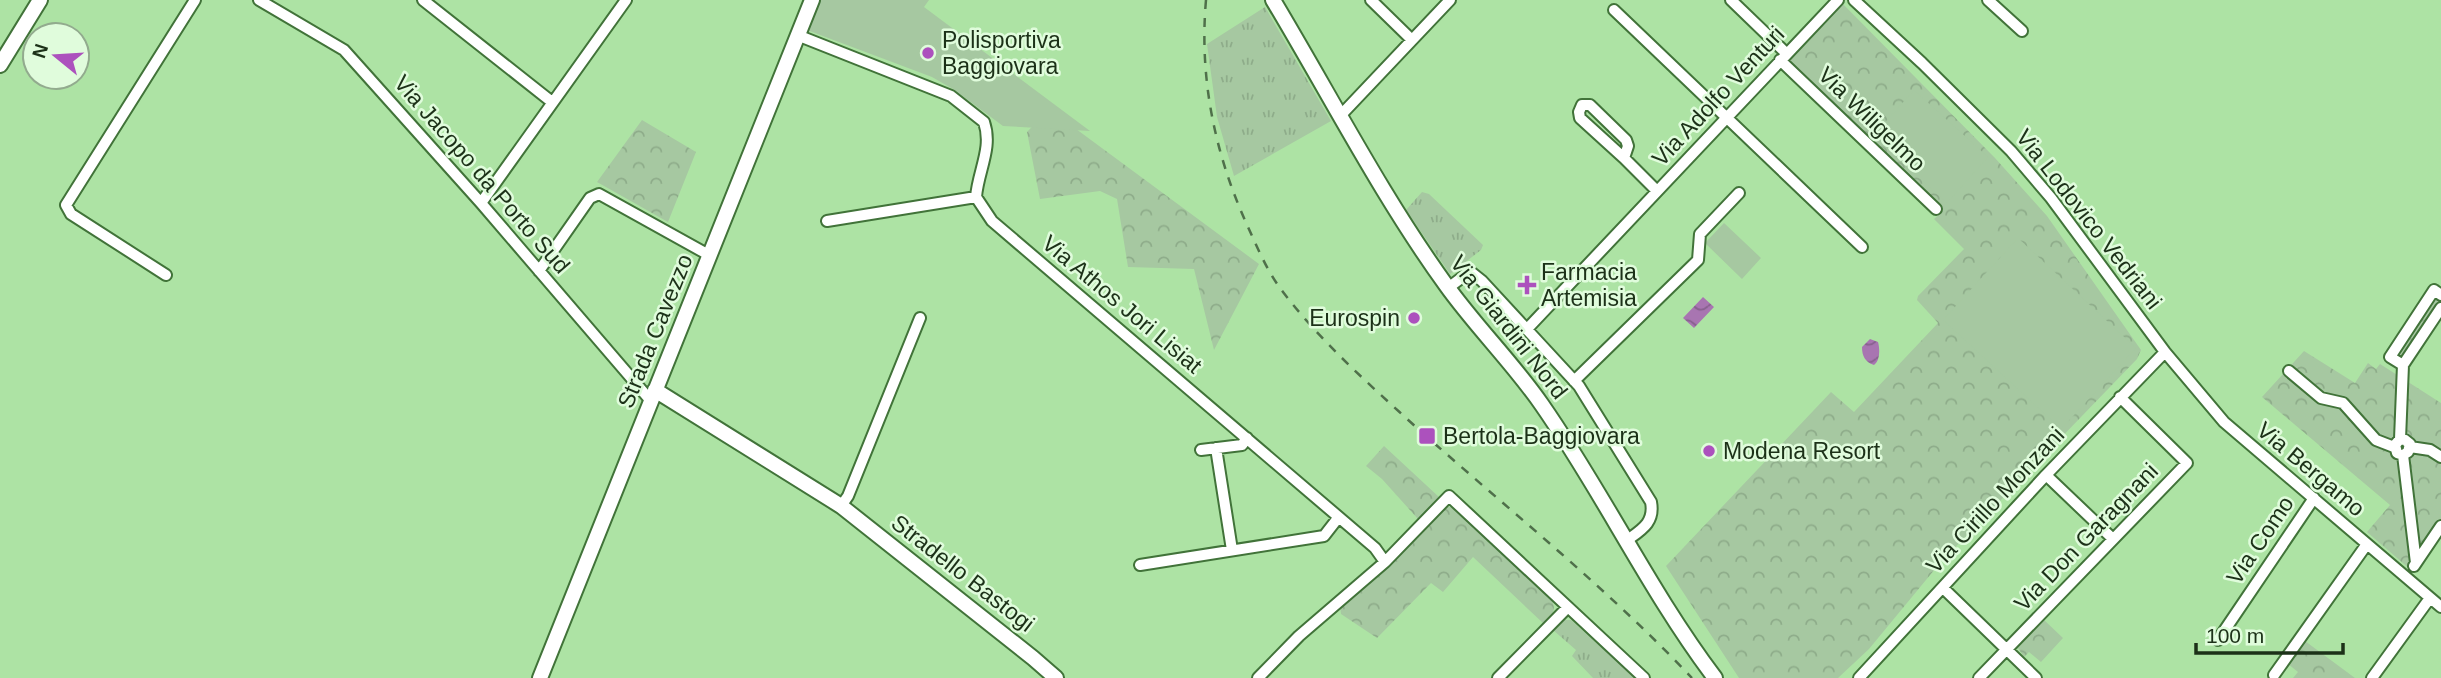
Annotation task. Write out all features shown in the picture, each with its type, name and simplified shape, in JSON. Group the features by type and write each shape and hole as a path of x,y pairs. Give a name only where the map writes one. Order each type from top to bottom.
{"street":[{"path":"0,65 40,0"},
{"path":"166,275 71,214 66,205 195,0"},
{"name":"Via Jacopo da Porto Sud","path":"259,0 344,50 653,396"},
{"path":"423,0 552,102"},
{"path":"481,203 625,0"},
{"name":"Strada Cavezzo","path":"540,678 812,0"},
{"name":"Via Giardini Nord","path":"1273,0 1391,202 1448,288 1541,404 1685,637 1715,678"},
{"path":"1371,0 1412,40"},
{"path":"1341,115 1450,0"},
{"name":"Via Wiligelmo","path":"1731,0 1783,57 1936,209"},
{"name":"Via Adolfo Venturi","path":"1527,329 1838,0"},
{"name":"Via Lodovico Vedriani","path":"1854,0 2011,151 2051,198 2165,352"},
{"path":"1989,0 2022,31"},
{"path":"1614,10 1862,247"},
{"path":"797,36 951,96 984,122 989,142 977,182 976,197 828,221"},
{"name":"Via Adolfo Venturi","path":"1625,158 1628,146 1626,140 1590,105 1582,105 1580,118 1657,191"},
{"path":"1574,381 1698,260 1700,234 1739,193"},
{"path":"540,271 590,198 599,194 709,255"},
{"name":"Via Athos Jori Lisiat","path":"976,197 992,220 1375,548 1385,562"},
{"path":"1448,288 1472,273 1574,381 1651,502 1648,525 1626,541"},
{"path":"2403,365 2390,357 2434,290 2441,295"},
{"path":"2416,563 2402,447 2403,365 2441,308"},
{"path":"841,506 848,496 920,318"},
{"name":"Via Cirillo Monzani","path":"1864,676 2046,475 2165,352"},
{"name":"Via Bergamo","path":"2165,352 2224,422 2441,607"},
{"path":"2289,371 2321,398 2343,403 2376,440 2402,447 2430,450 2441,457"},
{"name":"Stradello Bastogi","path":"653,396 841,506 1056,678"},
{"name":"Via Don Garagnani","path":"1979,678 2187,463 2120,397"},
{"path":"1201,450 1242,445 1247,438"},
{"path":"1216,448 1232,550"},
{"path":"2046,475 2113,539"},
{"path":"1258,678 1299,636 1385,562 1449,496 1644,678"},
{"name":"Via Como","path":"2218,640 2314,498"},
{"path":"1140,565 1324,536 1338,518"},
{"path":"2407,577 2441,526"},
{"path":"2274,675 2367,544"},
{"path":"1943,588 2036,678"},
{"path":"2372,678 2430,598"},
{"path":"1498,678 1568,607"}],"green space":[{"name":"Polisportiva Baggiovara","path":"818,0 929,0 924,7 1090,131 1003,126 932,77 807,30"},
{"path":"1839,0 1995,158 2047,216 2141,350 2137,359 1940,563 1869,649 1838,678 1739,678 1666,566 1831,392 1854,412 1938,323 1917,300 1918,296 1964,249 1934,219 1941,213 1780,60"},
{"path":"1265,7 1331,121 1234,176 1217,117 1207,44"},
{"path":"1914,90 1988,157 1947,203 1873,136"},
{"path":"1049,109 1259,264 1214,350 1194,269 1128,267 1117,199 1100,191 1040,199 1027,132"},
{"path":"642,120 696,152 668,222 597,182"},
{"path":"1422,192 1429,194 1483,245 1481,250 1450,274 1406,210"},
{"path":"1724,223 1761,258 1742,279 1705,243"},
{"path":"2018,238 2136,348 2061,429 1943,320"},
{"path":"2434,290 2441,295 2441,308 2403,365 2390,357"},
{"path":"2304,351 2355,383 2368,363 2376,369 2380,364 2441,403 2441,526 2411,570 2367,532 2390,505 2262,397"},
{"path":"1384,446 1439,497 1418,519 1382,479 1366,466"},
{"path":"1446,507 1453,507 1552,601 1554,611 1544,624 1473,557 1443,592 1431,583 1377,638 1341,614 1340,605 1395,560"},
{"path":"2043,619 2063,638 2041,662 2029,652 2024,657 2018,648"},
{"path":"1563,620 1571,620 1635,678 1593,678 1572,656 1576,650 1553,630"},
{"path":"2305,641 2355,678 2293,678 2298,672 2288,664"}],"water":[{"path":"1703,297 1714,307 1694,328 1683,318"},
{"path":"1870,339 1879,345 1878,358 1874,365 1866,360 1862,350"}],"railway":[{"path":"1206,0 1205,59 1218,144 1236,200 1278,285 1314,329 1364,380 1592,581 1692,678"}],"place":[{"name":"Polisportiva Baggiovara","path":"928,53"},
{"name":"Farmacia Artemisia","path":"1527,285"},
{"name":"Eurospin","path":"1414,318"},
{"name":"Bertola-Baggiovara","path":"1427,436"},
{"name":"Modena Resort","path":"1709,451"}]}
